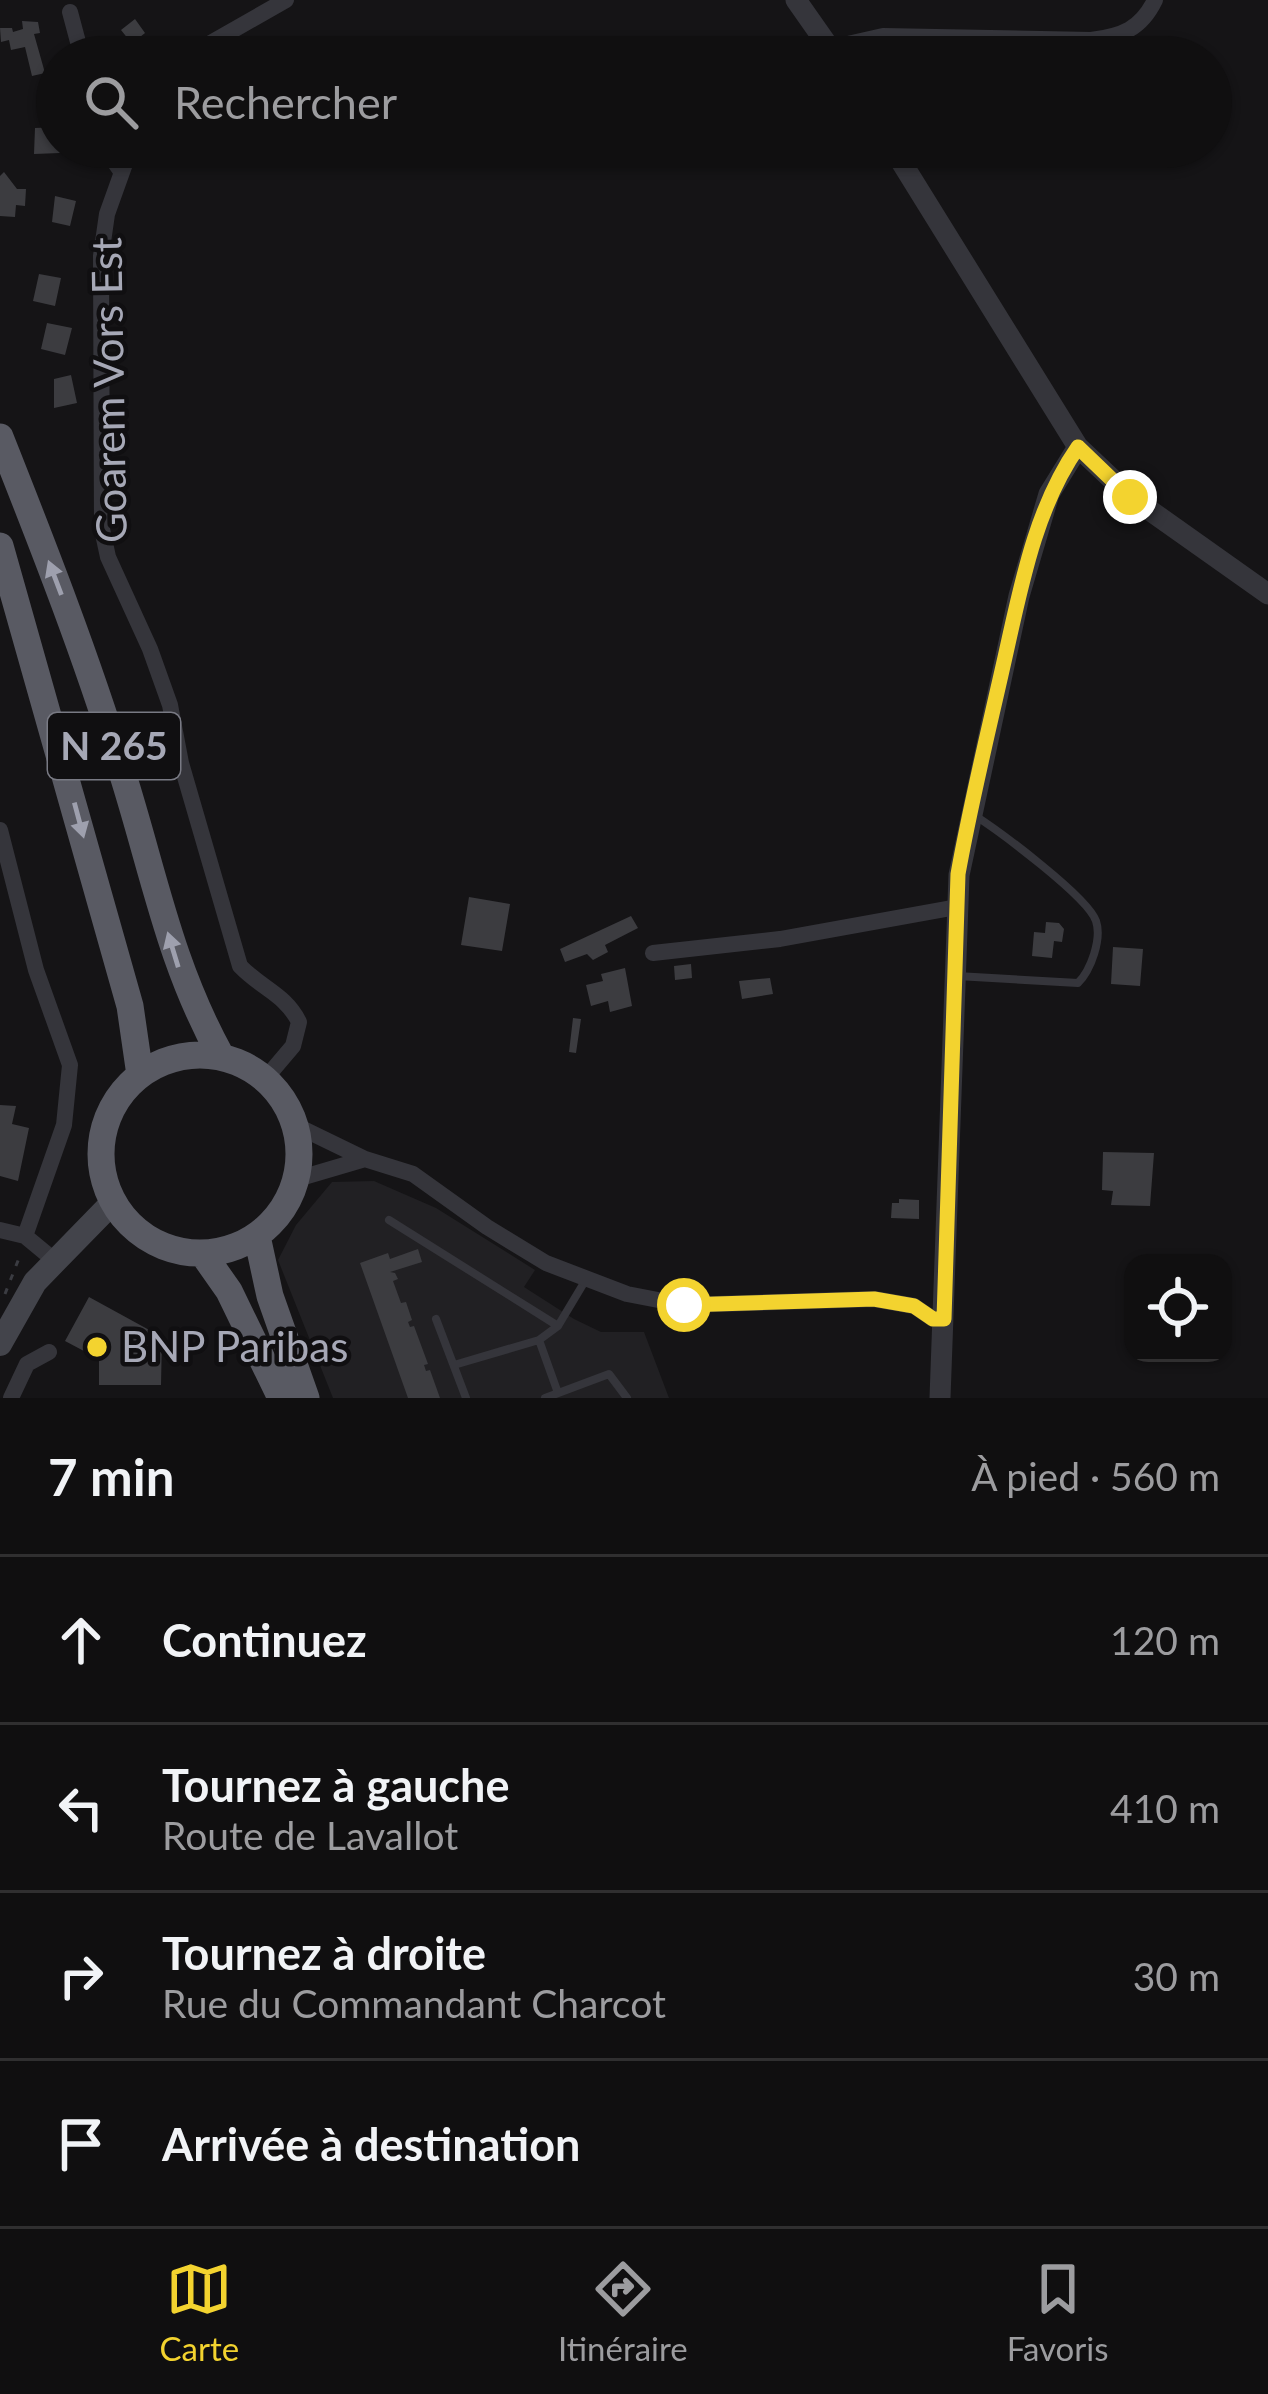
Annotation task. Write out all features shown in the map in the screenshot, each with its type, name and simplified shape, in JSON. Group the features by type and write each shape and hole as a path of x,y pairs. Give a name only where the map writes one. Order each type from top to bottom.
{"highway":[{"name":"N 265","path":"0,437 86,655 174,957 221,1056"},
{"name":"N 265","path":"0,546 130,1006 140,1075"},
{"path":"188,1056 221,1056 265,1079 284,1100 299,1152 297,1179 288,1201 257,1236 231,1249 203,1254 176,1251 129,1224 113,1202 102,1162 106,1120 120,1095 140,1075 163,1062 188,1056"},
{"path":"257,1236 270,1296 306,1398"},
{"path":"203,1254 229,1291 281,1398"}],"main road":[{"path":"0,1344 8,1323 54,1260 113,1202"}],"street":[{"path":"222,36 286,0"},
{"path":"796,0 822,36"},
{"path":"1118,36 1147,16 1155,0"},
{"path":"70,12 76,36"},
{"path":"905,168 1078,447 1130,497 1268,594"},
{"name":"Goarem Vors Est","path":"120,170 101,256 102,529 108,557 170,705 239,966 259,986 288,1000 299,1022 293,1046 265,1079"},
{"path":"940,1398 958,874 1019,596 1049,494 1078,447"},
{"path":"0,830 36,970 70,1065 64,1125 25,1236"},
{"path":"652,953 780,939 957,907"},
{"path":"295,1126 365,1159 413,1174 506,1239 585,1280 627,1294 684,1305 874,1299 914,1306 933,1319 944,1319"},
{"path":"297,1179 365,1159"},
{"path":"0,1230 25,1236 54,1260"},
{"path":"11,1398 27,1364 49,1352"}],"lane":[{"path":"955,975 1078,982 1096,944 1095,916 1076,895 970,812"},
{"path":"389,1220 558,1326"},
{"path":"454,1365 539,1340 558,1326 585,1280"},
{"path":"436,1319 466,1398"},
{"path":"539,1340 558,1393"},
{"path":"544,1398 609,1374 627,1398"}],"path":[{"path":"0,1307 25,1236"}],"shaded area":[{"path":"374,1181 436,1208 535,1270 524,1287 574,1319 601,1332 644,1332 669,1398 333,1398 278,1260 296,1225 332,1182"}],"building":[{"path":"135,19 145,33 126,36 121,30"},
{"path":"22,21 38,22 36,75 32,76 25,47 11,50 9,40 1,42 0,28 23,29"},
{"path":"4,172 17,189 26,189 25,206 16,205 15,217 0,216 0,176"},
{"path":"55,196 76,201 70,226 52,222"},
{"path":"39,274 61,278 55,306 33,301"},
{"path":"47,323 72,328 65,355 41,349"},
{"path":"71,375 77,403 54,408 54,379"},
{"path":"469,897 510,904 502,951 461,945"},
{"path":"631,916 638,928 605,945 608,952 593,960 587,954 565,962 560,949"},
{"path":"1046,922 1059,923 1064,929 1062,942 1054,941 1052,958 1032,956 1034,932 1045,933"},
{"path":"1113,947 1143,949 1140,986 1111,984"},
{"path":"691,964 692,978 675,980 674,966"},
{"path":"625,968 632,1006 610,1012 608,1001 591,1006 586,985 603,981 601,974"},
{"path":"770,978 773,994 742,999 739,981"},
{"path":"573,1018 581,1019 576,1053 569,1052"},
{"path":"0,1105 16,1106 12,1124 29,1128 18,1181 0,1176"},
{"path":"1103,1152 1154,1153 1150,1206 1111,1205 1113,1191 1102,1190"},
{"path":"919,1200 919,1219 891,1218 892,1203"},
{"path":"418,1249 422,1262 390,1272 398,1279 393,1281 401,1303 406,1302 412,1320 408,1322 414,1326 428,1364 426,1371 430,1370 440,1398 408,1398 360,1263"},
{"path":"89,1297 162,1337 161,1385 99,1385 99,1359 65,1341"}],"place":[{"name":"BNP Paribas","path":"97,1347"}],"route":[{"path":"684,1305 874,1299 914,1306 933,1319 944,1319 958,874 968,819 1019,596 1049,494 1078,447 1130,497"}]}
